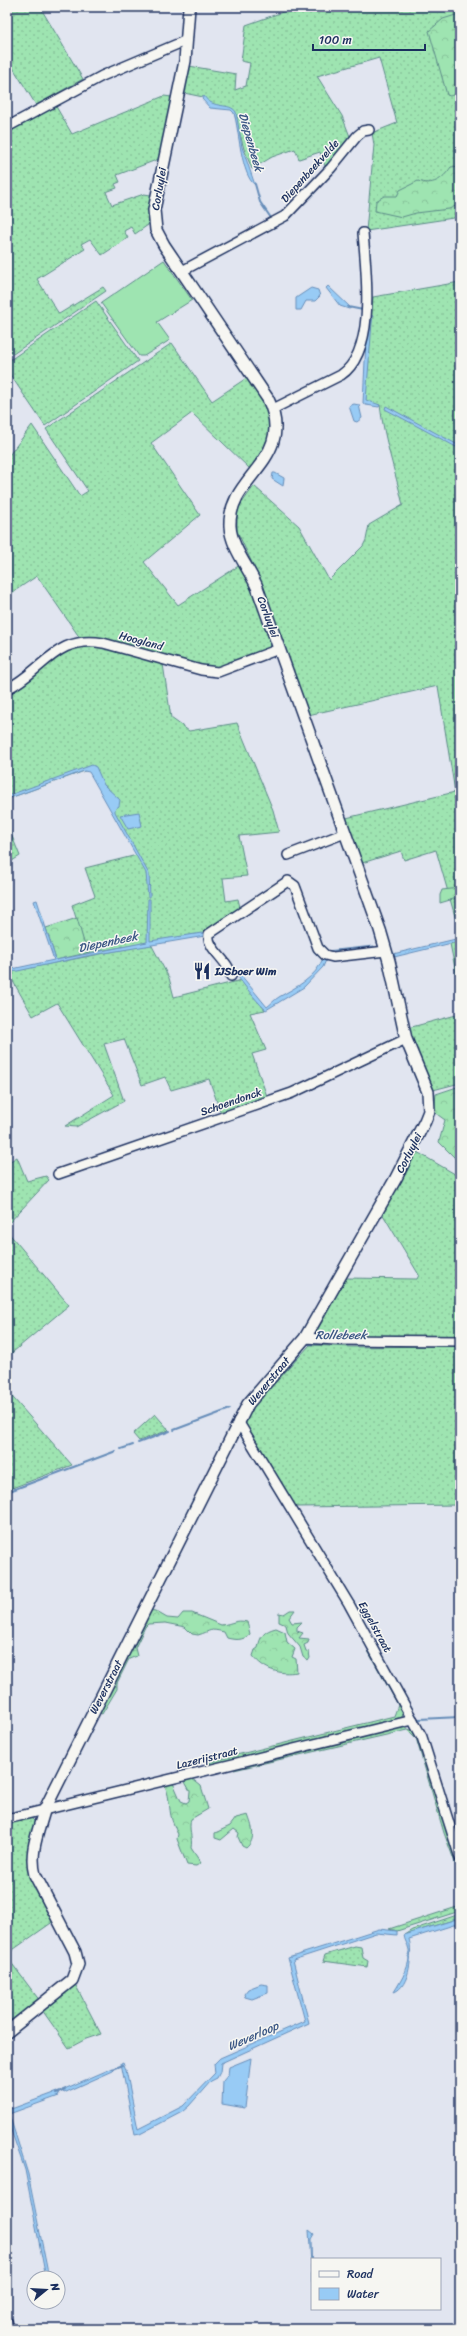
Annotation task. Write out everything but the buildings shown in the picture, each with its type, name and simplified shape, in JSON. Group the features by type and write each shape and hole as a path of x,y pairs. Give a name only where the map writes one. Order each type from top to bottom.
{"street":[{"name":"Corluylei","path":"189,7 185,61 154,210 156,230 159,238 273,409 277,426 274,442 236,502 231,515 230,527 233,539 257,587 345,833 386,951 406,1039 428,1092 429,1111 425,1120 396,1178 305,1338"},
{"path":"7,127 102,76 187,40"},
{"name":"Diepenbeekvelde","path":"182,271 285,216 331,168 357,136 363,131 369,130"},
{"path":"273,409 341,375 353,363 364,332 368,310 363,233"},
{"name":"Hoogland","path":"7,689 65,647 76,642 91,641 103,643 201,670 218,672 279,649"},
{"path":"288,856 345,833"},
{"path":"231,976 229,968 211,944 209,934 288,881 295,886 318,948 325,955 332,957 386,951"},
{"name":"Schoendonck","path":"58,1174 292,1093 406,1039"},
{"path":"305,1338 335,1340 460,1340"},
{"name":"Weverstraat","path":"7,2032 72,1980 78,1964 75,1952 35,1875 32,1864 35,1845 44,1811 238,1421 248,1404 305,1338"},
{"name":"Eggelstraat","path":"238,1421 349,1604 422,1737 460,1858"},
{"name":"Lazerijstraat","path":"7,1819 413,1720"}],"green space":[{"path":"7,7 40,7 83,79 36,105 7,58"},
{"path":"297,7 460,7 460,217 366,231 374,145 372,133 397,123 379,58 317,76 342,116 351,139 326,169 320,152 299,159 295,149 272,157 252,169 244,149 233,109 210,107 203,97 184,93 189,66 236,74 235,90 246,86 250,63 241,61 246,25"},
{"path":"458,7 460,7 460,92 450,96 447,95 429,31 443,19 459,14"},
{"path":"164,96 172,97 159,159 117,175 120,182 115,184 117,188 106,192 112,205 144,194 151,195 148,225 135,234 131,227 124,231 128,238 102,255 90,239 81,244 85,249 37,279 59,314 103,287 106,291 13,354 7,352 7,131 54,103 72,134"},
{"path":"460,166 460,204 449,209 416,213 402,217 375,211 376,201 384,196 397,196 400,190 418,181 428,183 437,181 451,167"},
{"path":"164,260 192,300 157,322 170,340 144,356 139,356 101,303"},
{"path":"460,282 460,934 436,850 404,860 401,851 362,863 346,818 455,792 438,686 308,715 262,584 237,531 237,515 239,507 254,486 299,526 329,580 363,546 366,540 369,525 403,505 387,443 380,405 364,403 373,297"},
{"path":"96,301 138,361 45,426 7,370 7,362"},
{"path":"172,343 212,401 248,377 262,399 269,415 271,432 268,445 251,470 192,413 151,443 200,515 144,562 178,605 240,565 251,586 271,641 271,648 221,669 202,667 90,637 80,638 37,576 7,596 7,458 32,425 80,496 88,491 46,429"},
{"path":"95,644 163,664 171,718 189,731 237,723 273,810 279,832 239,836 247,876 223,878 226,901 238,899 240,907 205,933 87,953 72,905 95,896 85,868 137,855 90,769 7,799 7,693 70,649"},
{"path":"7,824 20,856 7,864"},
{"path":"460,888 460,897 440,903 440,895 442,890"},
{"path":"77,918 87,953 56,960 46,928"},
{"path":"460,941 460,987 459,987 450,944"},
{"path":"151,944 169,978 174,997 242,980 265,1010 250,1013 266,1050 252,1054 268,1099 222,1116 209,1079 171,1090 165,1077 142,1085 124,1039 104,1044 124,1101 76,1127 65,1126 114,1095 57,1003 33,1016 7,971"},
{"path":"460,1014 460,1083 433,1090 408,1028"},
{"path":"460,1086 460,1163 439,1142 445,1120 434,1112 436,1094"},
{"path":"417,1152 460,1177 460,1340 313,1338 346,1278 417,1279 419,1275 382,1213"},
{"path":"17,1157 27,1181 46,1176 49,1180 7,1225 7,1163"},
{"path":"7,1231 69,1305 7,1357"},
{"path":"310,1345 351,1347 460,1346 460,1505 295,1507 245,1424 253,1407"},
{"path":"7,1391 72,1465 7,1490"},
{"path":"155,1414 169,1430 139,1441 133,1434"},
{"path":"149,1610 155,1611 167,1618 178,1619 183,1613 192,1613 221,1625 243,1621 247,1622 250,1634 242,1639 233,1639 227,1638 224,1632 215,1630 210,1630 198,1635 192,1634 185,1627 165,1623 148,1624 145,1627 135,1648 137,1656 129,1659 117,1683 117,1689 102,1714 97,1712"},
{"path":"290,1610 295,1610 289,1618 292,1623 302,1622 297,1627 297,1631 303,1633 299,1638 309,1639 308,1643 304,1645 306,1651 309,1652 310,1658 308,1661 303,1657 300,1647 288,1633 286,1625 279,1622 279,1613 284,1614"},
{"path":"276,1628 285,1632 287,1642 295,1649 292,1657 296,1659 297,1672 284,1673 267,1668 253,1656 263,1635 266,1632"},
{"path":"371,1650 404,1711 402,1717 397,1721 209,1767 208,1762 394,1716 398,1705 368,1651"},
{"path":"403,1727 416,1732 460,1865 460,1876 444,1833 416,1738 408,1730 234,1770 234,1767"},
{"path":"191,1778 201,1786 208,1809 191,1819 191,1848 201,1863 196,1866 187,1865 177,1839 178,1834 172,1820 165,1786 168,1782 173,1783 181,1801 186,1803 189,1801 190,1791 185,1782"},
{"path":"248,1815 253,1837 252,1841 246,1848 242,1846 238,1837 239,1833 234,1829 221,1840 215,1838 215,1833 230,1826 236,1818"},
{"path":"30,1817 36,1823 29,1868 54,1921 7,1954 7,1823"},
{"path":"460,1906 460,1911 397,1931 389,1929"},
{"path":"460,1914 460,1918 404,1935 412,1930"},
{"path":"355,1946 361,1947 363,1958 368,1961 367,1967 323,1961 325,1955"},
{"path":"7,1957 40,2001 7,2027"},
{"path":"75,1984 101,2034 86,2039 69,2048 42,2010"}],"water":[{"path":"204,96 216,105 230,107 236,112 242,147 255,185 250,180 241,152 234,113 231,110 210,108 202,99"},
{"path":"328,286 351,308 349,309 340,306 326,288"},
{"path":"311,288 318,290 320,296 315,301 306,301 301,310 296,310 296,298"},
{"path":"370,315 373,316 366,400 380,405 379,407 366,405 363,403 366,340"},
{"path":"354,404 359,405 362,418 357,422 354,421 349,406"},
{"path":"386,406 460,446 460,449 385,409"},
{"path":"273,473 284,478 283,486 272,479"},
{"path":"92,765 96,767 104,785 120,800 119,806 115,809 115,812 149,874 150,897 148,897 146,873 89,772 84,771 7,799 7,796"},
{"path":"139,812 142,826 128,829 120,815"},
{"path":"148,899 150,899 150,941 202,933 205,936 87,956 13,972 12,969 54,960 34,901 37,900 56,960 147,942"},
{"path":"212,935 222,952 267,1007 277,998 299,986 316,971 323,958 326,960 323,967 304,987 266,1010 260,1005 236,975 215,942"},
{"path":"460,938 460,941 394,957 393,954"},
{"path":"374,946 375,948 334,953 326,951"},
{"path":"460,1918 460,1923 409,1939 411,1952 407,1977 404,1984 394,1992 409,1961 409,1950 404,1935"},
{"path":"379,1929 397,1931 397,1935 376,1933 293,1960 309,2023 221,2063 220,2072 217,2078 211,2081 182,2112 140,2134 135,2135 121,2063 123,2062 126,2070 138,2129 183,2106 215,2073 214,2064 220,2058 305,2021 288,1958"},
{"path":"261,1984 268,1985 268,1993 252,1999 245,1997 244,1994 248,1989"},
{"path":"251,2058 245,2108 222,2104 223,2081 228,2075 229,2067"},
{"path":"113,2068 115,2069 113,2071 64,2093 62,2090"},
{"path":"57,2092 59,2096 9,2114 28,2174 47,2270 44,2270 25,2170 7,2119 7,2109 14,2108"},
{"path":"309,2230 314,2234 311,2239 311,2265"}],"waterway":[{"name":"Diepenbeek","path":"255,184 260,202 271,218"},
{"name":"Diepenbeek","path":"348,307 363,310"},
{"name":"Rollebeek","path":"309,1344 333,1344"},
{"name":"Rollebeek","path":"284,1371 302,1351"},
{"name":"Rollebeek","path":"174,1430 230,1409"},
{"name":"Rollebeek","path":"138,1443 170,1431"},
{"name":"Rollebeek","path":"121,1449 133,1445"},
{"name":"Rollebeek","path":"7,1492 116,1451"},
{"path":"419,1719 460,1717"},
{"name":"Weverloop","path":"113,2069 123,2065"},
{"name":"Weverloop","path":"56,2094 65,2090"}],"place":[{"name":"IJSboer Wim","path":"202,971"}]}
